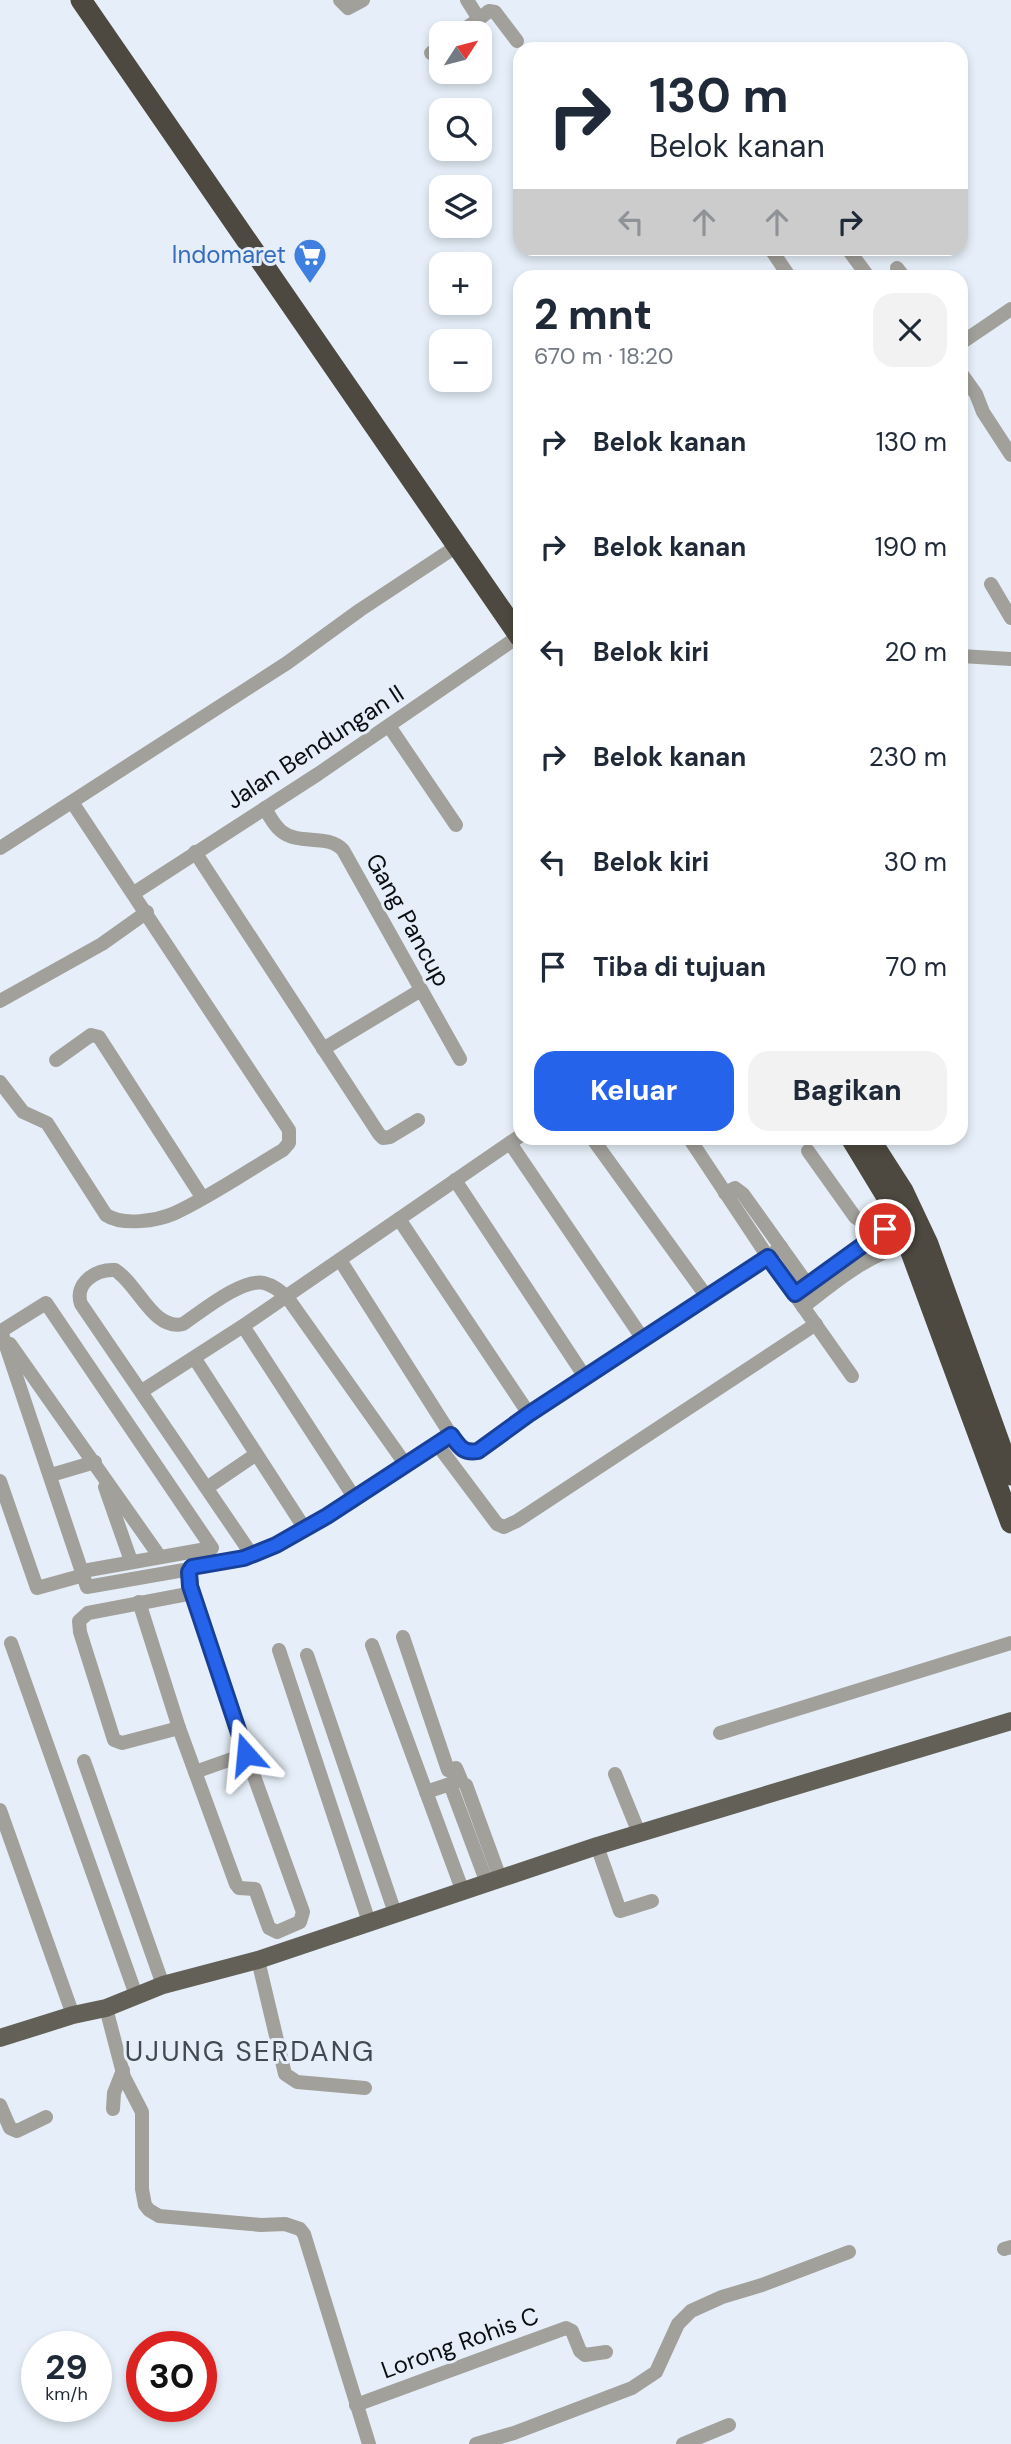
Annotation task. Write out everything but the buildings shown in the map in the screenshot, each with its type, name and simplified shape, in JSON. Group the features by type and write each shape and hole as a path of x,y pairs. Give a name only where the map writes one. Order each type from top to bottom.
{"highway":[{"path":"81,0 513,627"},
{"path":"95,0 513,614"},
{"path":"854,1145 888,1199 908,1244 955,1373 971,1390"},
{"path":"873,1145 903,1191 928,1244 966,1352 971,1390 1011,1523"},
{"path":"981,1418 1010,1469"}],"main road":[{"path":"0,2038 73,2015 106,2008 163,1985 258,1960 597,1846 1011,1721"}],"street":[{"path":"340,0 348,8 363,0"},
{"path":"467,0 480,19"},
{"path":"477,21 489,11 495,12 517,41"},
{"path":"968,338 1011,309"},
{"path":"968,383 1011,455"},
{"path":"0,848 287,663 457,545"},
{"path":"991,583 1011,618"},
{"name":"Jalan Bendungan II","path":"134,893 389,726 513,640"},
{"path":"968,656 1011,659"},
{"path":"389,726 456,825"},
{"path":"0,1082 23,1112 47,1123 111,1219 141,1220 166,1216 283,1150 289,1143 289,1130 72,802"},
{"name":"Gang Pancup","path":"265,808 283,833 307,841 333,843 343,850 460,1059"},
{"path":"195,852 383,1138 390,1137 418,1120"},
{"path":"0,1001 102,944 147,912"},
{"path":"323,1049 421,990"},
{"path":"56,1060 91,1035 99,1037 202,1197"},
{"path":"142,1391 195,1359 513,1141"},
{"path":"518,1145 643,1339"},
{"path":"597,1145 707,1297"},
{"path":"694,1145 852,1376"},
{"path":"808,1151 855,1217 871,1226 883,1251"},
{"path":"454,1181 585,1377"},
{"path":"725,1193 735,1188 743,1194 808,1285"},
{"path":"399,1219 529,1414"},
{"path":"795,1294 897,1219"},
{"path":"803,1307 843,1275 883,1251 908,1244"},
{"path":"340,1260 451,1435 463,1451 471,1453 478,1451 529,1414 781,1247"},
{"path":"248,1557 208,1487 81,1304 78,1295 86,1280 98,1273 115,1270 130,1281 148,1307 165,1324 172,1326 183,1324 252,1282 271,1285 287,1297 406,1465"},
{"path":"0,1481 37,1588 131,1561 212,1548 46,1303 1,1331"},
{"path":"437,1444 497,1524 504,1527 816,1324"},
{"path":"243,1326 354,1497"},
{"path":"1,1331 160,1557"},
{"path":"1,1331 87,1587 191,1580"},
{"path":"195,1359 305,1529"},
{"path":"179,1728 122,1743 114,1740 79,1621 88,1613 139,1602 225,1562 248,1557 305,1529 451,1435"},
{"path":"208,1487 255,1455"},
{"path":"51,1475 96,1464"},
{"path":"96,1464 131,1561"},
{"path":"139,1602 179,1728 236,1884 242,1889 255,1889 269,1928 277,1932 300,1922 303,1912 246,1754 191,1580"},
{"path":"403,1637 449,1770 456,1768 461,1780 426,1793"},
{"path":"10,1643 136,1995"},
{"path":"720,1733 1011,1643"},
{"path":"372,1645 463,1892"},
{"path":"279,1650 369,1922"},
{"path":"307,1655 395,1913"},
{"path":"195,1772 246,1754"},
{"path":"84,1761 163,1985"},
{"path":"615,1774 639,1833"},
{"path":"450,1784 494,1881"},
{"path":"466,1786 494,1881"},
{"path":"0,1810 73,2015"},
{"path":"597,1846 620,1911 652,1901"},
{"path":"258,1960 285,2074 297,2082 365,2088"},
{"path":"106,2008 123,2070 142,2112 142,2189 145,2205 159,2216 248,2224 285,2224 300,2230 307,2239 369,2444"},
{"path":"113,2109 114,2093 123,2070"},
{"path":"0,2105 10,2129 17,2131 46,2117"},
{"path":"476,2444 514,2433 632,2388 656,2372 678,2324 691,2311 722,2297 849,2252"},
{"name":"Lorong Rohis C","path":"356,2405 566,2328 572,2331 580,2351 585,2355 606,2352"},
{"path":"682,2444 729,2425"}],"place":[{"name":"Indomaret","path":"310,285"}],"district":[{"name":"UJUNG SERDANG","path":"250,2051"}],"route":[{"path":"246,1754 190,1586 189,1572 192,1567 244,1558 276,1545 327,1516 451,1435 463,1451 478,1451 529,1414 768,1257 795,1294 885,1229"}]}
